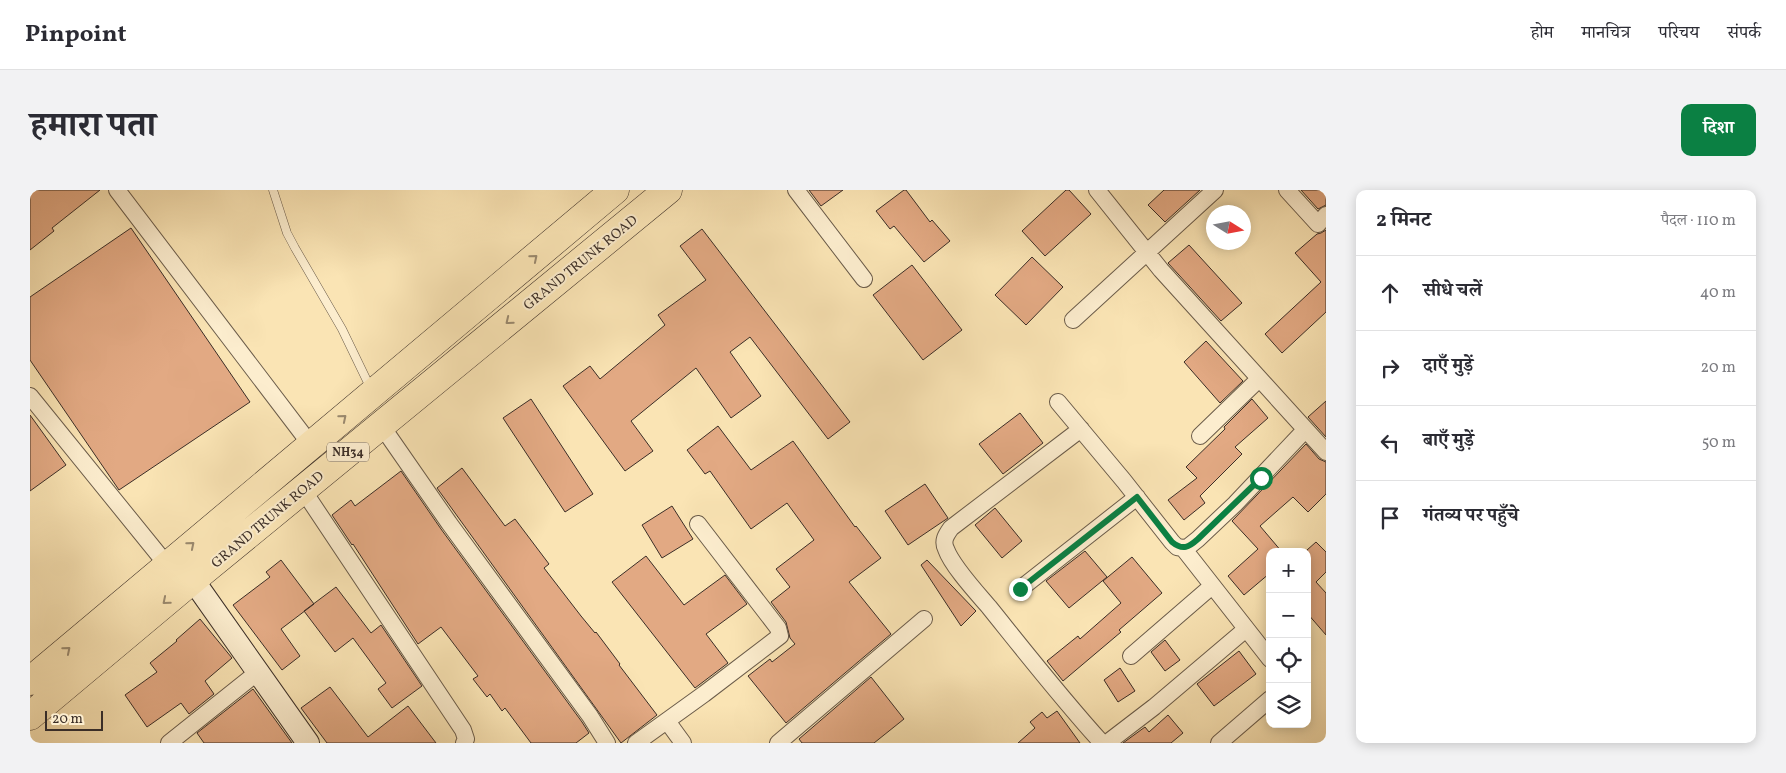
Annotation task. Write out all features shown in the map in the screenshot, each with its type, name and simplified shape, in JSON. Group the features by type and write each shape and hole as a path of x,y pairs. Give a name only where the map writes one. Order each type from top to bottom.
{"highway":[{"name":"GRAND TRUNK ROAD","path":"30,716 668,190"},
{"name":"GRAND TRUNK ROAD","path":"30,681 610,192"}],"street":[{"path":"117,190 311,444"},
{"path":"796,190 864,279"},
{"path":"1097,190 1161,270 1326,452"},
{"path":"1073,320 1214,190"},
{"path":"1287,190 1318,224 1326,215"},
{"path":"1200,436 1259,379"},
{"path":"30,396 167,565"},
{"path":"1058,402 1172,542 1177,547 1183,548 1188,547 1198,539 1235,504 1305,430"},
{"path":"381,425 449,524 608,743"},
{"path":"1081,429 950,528 944,542 946,551 962,574 1034,664 1102,743"},
{"path":"303,490 467,740"},
{"path":"1020,589 1137,497"},
{"path":"636,743 780,636 778,628 698,524"},
{"path":"1183,548 1266,654"},
{"path":"193,580 308,743"},
{"path":"1131,656 1212,586"},
{"path":"778,743 924,619"},
{"path":"1107,743 1154,707 1246,629"},
{"path":"169,743 258,672"},
{"path":"1219,743 1266,702"},
{"path":"667,720 684,743"}],"lane":[{"path":"273,190 287,232 333,312 357,357 373,393"}],"building":[{"path":"30,190 100,190 52,228 54,231 30,250"},
{"path":"809,190 843,190 821,206"},
{"path":"906,190 930,222 932,220 950,241 924,262 894,226 890,229 876,211"},
{"path":"1066,190 1069,190 1091,214 1045,256 1022,231"},
{"path":"1164,190 1200,190 1165,222 1148,205"},
{"path":"1301,190 1326,190 1326,205 1318,209"},
{"path":"131,228 250,402 119,490 30,360 30,297"},
{"path":"702,229 850,422 828,439 750,337 730,352 761,396 731,418 696,368 631,421 653,451 625,471 563,386 590,366 600,379 665,325 658,315 706,280 680,246"},
{"path":"1326,230 1326,312 1282,353 1265,334 1321,282 1295,253 1317,234"},
{"path":"1189,245 1242,303 1221,321 1168,263"},
{"path":"1032,257 1063,287 1026,325 995,295"},
{"path":"912,265 962,330 923,360 873,295"},
{"path":"1206,341 1243,381 1220,403 1184,362"},
{"path":"531,399 593,494 565,512 503,418"},
{"path":"1252,399 1268,418 1235,447 1242,454 1200,496 1205,503 1184,520 1168,500 1197,478 1186,467 1225,429 1224,427"},
{"path":"1326,401 1326,437 1308,417"},
{"path":"1020,413 1043,443 1003,474 979,444"},
{"path":"30,415 66,465 30,491"},
{"path":"718,426 751,470 793,441 855,527 881,558 849,582 891,634 786,723 748,676 770,659 772,662 795,644 790,638 786,622 771,602 790,587 776,569 814,540 787,503 751,529 710,471 705,474 687,450"},
{"path":"1306,444 1319,459 1326,462 1326,494 1308,512 1293,497 1260,526 1279,548 1266,548 1266,576 1244,595 1228,576 1258,549 1232,521"},
{"path":"462,468 505,526 515,519 549,564 544,568 581,616 596,632 657,715 621,743 437,488"},
{"path":"401,471 582,722 589,733 576,743 531,743 505,708 502,711 490,694 487,697 473,679 478,676 441,627 418,644 332,515 351,500 355,506"},
{"path":"925,484 948,518 908,545 885,511"},
{"path":"672,506 693,539 662,558 642,525"},
{"path":"995,508 1022,541 1002,558 975,525"},
{"path":"1316,542 1326,552 1326,572 1316,582 1326,593 1326,635 1311,618 1311,548 1309,548"},
{"path":"1085,551 1107,577 1069,608 1046,581"},
{"path":"646,556 684,605 725,575 747,604 706,634 728,663 695,688 612,582"},
{"path":"1132,557 1162,593 1119,630 1121,632 1063,681 1047,661 1078,636 1080,639 1121,603 1103,581"},
{"path":"281,560 314,604 281,629 300,656 282,670 233,605 270,577 266,572"},
{"path":"927,560 976,611 961,626 921,565"},
{"path":"336,587 371,633 381,625 422,686 392,708 378,689 386,683 353,638 335,652 304,611"},
{"path":"200,619 232,658 205,681 214,694 189,714 181,703 147,727 125,695 157,672 150,663"},
{"path":"1165,640 1180,660 1165,671 1151,652"},
{"path":"1239,651 1256,674 1214,706 1197,684"},
{"path":"1120,668 1135,691 1118,702 1104,680"},
{"path":"871,677 904,719 874,743 802,743 799,739"},
{"path":"330,687 368,737 408,706 436,743 327,743 301,708"},
{"path":"253,689 292,743 204,743 197,733"},
{"path":"1057,711 1080,743 1018,743 1035,728 1030,722 1042,712 1047,718"},
{"path":"1168,715 1183,733 1171,743 1123,743 1145,727 1149,732"}],"route":[{"path":"1020,589 1137,497 1172,542 1177,547 1183,548 1188,547 1198,539 1261,478"}]}
